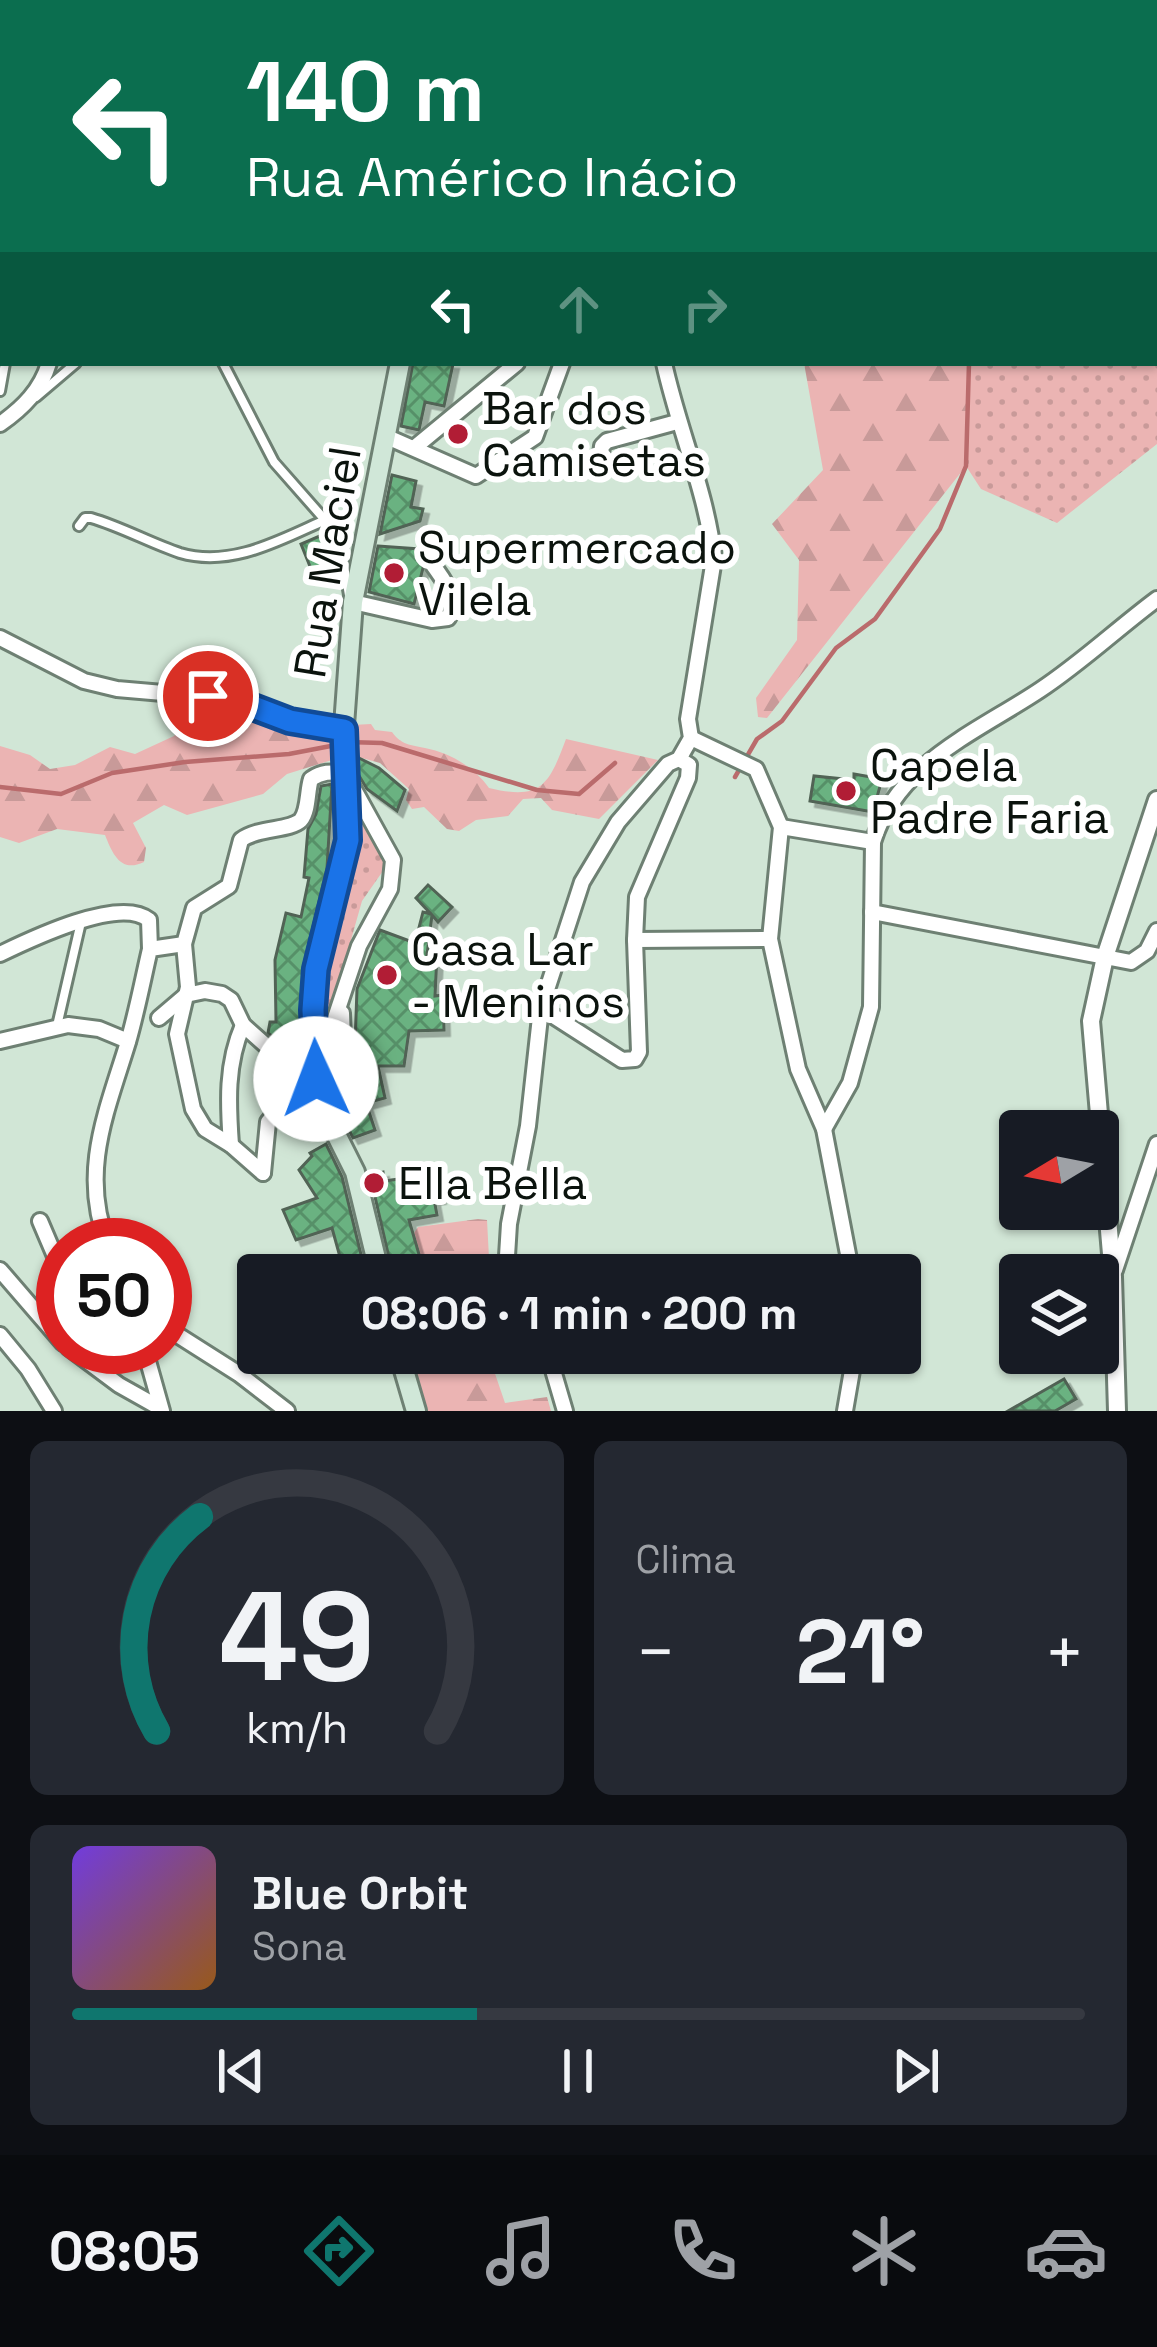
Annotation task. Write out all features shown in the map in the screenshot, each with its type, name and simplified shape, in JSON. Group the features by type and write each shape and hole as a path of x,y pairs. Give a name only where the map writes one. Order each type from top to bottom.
{"main road":[{"name":"Rua Maciel","path":"375,1254 355,1172 313,1092 313,1010 316,969 348,840 344,735 352,607 399,366"},
{"path":"406,1374 416,1411"}],"street":[{"path":"0,424 23,407 48,366"},
{"path":"414,448 513,366"},
{"path":"385,436 476,476 535,437 561,366"},
{"path":"507,1254 541,1009 582,882 618,822 668,764 680,759 691,738 688,719 714,559 712,535 665,366"},
{"path":"599,471 607,441 677,422"},
{"path":"352,607 431,620 448,618 453,609 450,592 434,565"},
{"path":"824,1129 850,1083 871,1007 873,842 880,818 909,780 965,734 1041,690 1157,598"},
{"path":"0,638 84,681 117,689 232,699 344,735"},
{"path":"691,738 757,770 781,827 770,939 798,1069 824,1129 848,1254"},
{"path":"541,1009 622,1060 635,1059 639,1052 638,898 688,778 689,765 680,759"},
{"path":"159,1018 186,995 222,994 231,1000 243,1025 313,1092 300,1108 268,1122 262,1173 232,1145 205,1129 187,1090 177,1034 186,995 189,977 184,944 194,908 229,886 241,840 262,829 298,823 304,816 311,779 344,767"},
{"name":"Rua Maciel","path":"313,1092 327,1062 330,1033 359,946 390,889 393,860 344,767"},
{"path":"1111,1254 1091,1021 1105,957 1157,800"},
{"path":"781,827 873,842"},
{"path":"872,912 1131,962 1140,957 1157,931"},
{"path":"0,954 113,914 140,913 149,920 150,949 128,1041 107,1097 97,1157 101,1218"},
{"path":"635,940 770,939"},
{"path":"150,949 184,944"},
{"path":"342,1006 344,1068"},
{"path":"232,1145 229,1074 243,1025"},
{"path":"0,1041 57,1026 99,1030 128,1041"},
{"path":"1119,1259 1157,1144"},
{"path":"0,1270 36,1312"},
{"path":"0,1335 53,1411"},
{"path":"192,1344 287,1411"},
{"path":"104,1374 161,1409"},
{"path":"149,1374 161,1409"},
{"path":"554,1374 565,1411"},
{"path":"845,1411 851,1374"},
{"path":"1116,1374 1117,1411"}],"lane":[{"path":"23,407 72,366"},
{"path":"225,366 274,461 325,520 344,566 352,607"},
{"path":"79,526 91,518 183,554 212,557 238,556 325,520"},
{"path":"57,1026 81,922"}],"green space":[{"path":"805,366 969,366 966,466 767,718 758,717 756,698 797,640 799,560 772,524 823,470"},
{"path":"969,366 1157,366 1157,444 1057,523 981,489 966,466"},
{"path":"242,708 334,736 332,760 287,774 263,794 187,815 164,805 133,823 146,848 144,862 136,865 119,860 105,835 57,829 19,843 0,837 0,746 30,755 50,769 75,765 110,747 135,754 174,736 193,718"},
{"path":"371,724 407,744 453,758 489,788 507,791 541,785 566,739 658,760 599,819 552,810 541,798 523,799 508,816 476,820 459,831 447,829 424,807 412,809 406,800 409,789 380,763 351,755 352,725"},
{"path":"350,783 383,842 385,868 362,901 324,1035 324,990 333,935 355,864"},
{"path":"487,1220 489,1254 419,1254 414,1233 418,1227"},
{"path":"413,1374 495,1374 505,1403 547,1397 551,1411 423,1411"}],"building":[{"path":"412,366 453,366 444,406 425,402 419,430 401,426"},
{"path":"392,475 416,481 411,507 423,509 420,521 380,534"},
{"path":"322,535 335,567 313,574 301,544"},
{"name":"Supermercado Vilela","path":"378,546 420,549 426,556 414,604 369,592"},
{"path":"357,757 405,790 397,811 367,789 358,774"},
{"name":"Capela Padre Faria","path":"854,774 882,779 873,812 810,801 814,776 854,780"},
{"path":"332,784 327,868 303,968 300,1047 282,1045 268,1033 270,1022 276,1022 275,960 286,913 301,917 309,878 304,877 308,829 321,786"},
{"path":"428,885 452,907 438,922 432,915 427,955 437,955 435,996 443,995 444,1030 409,1031 404,1066 378,1066 385,1098 366,1103 375,1130 353,1138 332,1097 330,1077 334,1073 346,1079 354,1072 357,989 380,930 415,943 423,912 431,914 416,898"},
{"path":"326,1144 342,1177 361,1254 339,1254 332,1228 296,1240 283,1210 317,1198 299,1170 310,1153"},
{"path":"383,1172 384,1181 436,1174 437,1215 409,1220 419,1254 388,1254 370,1175"},
{"path":"1064,1379 1076,1399 1055,1411 1008,1411"}],"waterway":[{"path":"735,777 757,739 782,721 836,648 875,619 940,529 966,466 969,366"},
{"path":"347,742 382,743 537,790 579,794 615,763"},
{"path":"0,787 61,794 112,773 336,745"}],"place":[{"name":"Bar dos Camisetas","path":"458,434"},
{"name":"Supermercado Vilela","path":"394,573"},
{"name":"Capela Padre Faria","path":"846,791"},
{"name":"Casa Lar - Meninos","path":"387,975"},
{"name":"Ella Bella","path":"374,1183"}],"route":[{"path":"208,696 232,699 290,721 344,730 348,840 316,969 316,1079"}]}
